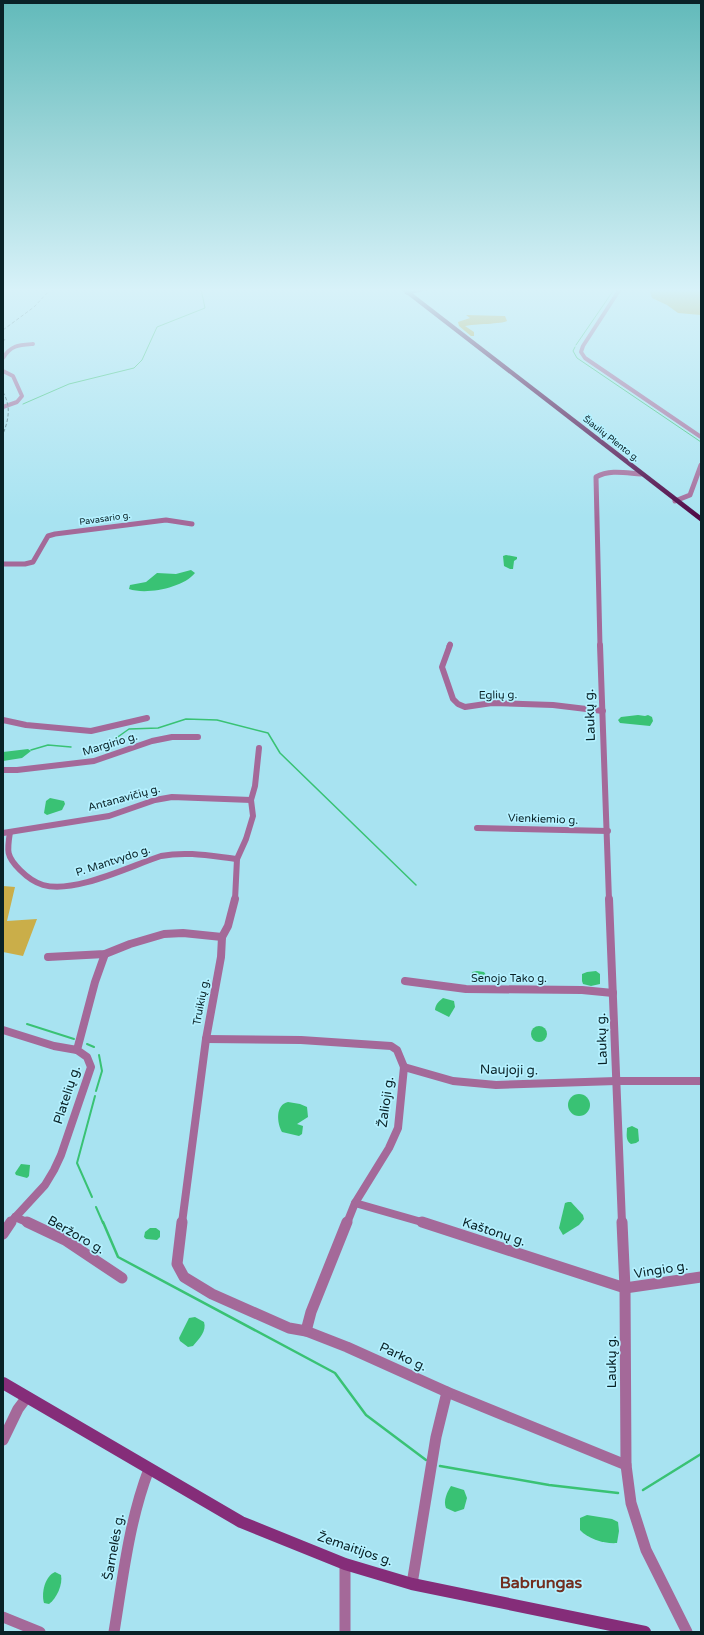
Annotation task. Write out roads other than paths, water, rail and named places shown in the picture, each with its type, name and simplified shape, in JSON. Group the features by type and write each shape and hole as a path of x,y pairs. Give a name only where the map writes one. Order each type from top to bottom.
{"highway":[{"name":"Šiaulių Plento g.","path":"500,365 701,520"}],"main road":[{"name":"Žemaitijos g.","path":"3,1383 241,1522 345,1564 412,1584 645,1632"}],"street":[{"path":"596,365 701,437"},
{"path":"3,371 13,376 22,396 17,402 3,407"},
{"path":"676,501 690,495 701,465"},
{"name":"Laukų g.","path":"640,474 611,473 599,475 596,478 616,1081 625,1288 626,1465 631,1503 646,1550 687,1632"},
{"name":"Pavasario g.","path":"3,564 25,564 34,560 46,538 50,535 153,520 166,520 192,524"},
{"name":"Eglių g.","path":"450,644 442,667 453,699 458,704 465,707 492,703 584,708 603,711"},
{"path":"3,720 34,726 91,731 147,718"},
{"name":"Margirio g.","path":"3,770 17,770 94,761 159,739 172,737 198,737"},
{"name":"Truikių g.","path":"176,1264 206,1039 221,957 222,937 228,926 235,898 237,859 246,840 253,816 251,800 255,786 259,748"},
{"name":"Antanavičių g.","path":"7,832 109,816 155,800 172,797 251,800"},
{"name":"Vienkiemio g.","path":"477,828 608,831"},
{"name":"P. Mantvydo g.","path":"7,832 7,854 10,860 31,880 41,884 53,886 77,885 162,856 202,854 237,859"},
{"path":"48,957 105,954 130,944 164,934 183,933 222,937"},
{"name":"Platelių g.","path":"4,1231 45,1185 61,1155 91,1067 89,1058 77,1050 95,982 105,954"},
{"name":"Senojo Tako g.","path":"405,981 466,989 582,990 613,993"},
{"path":"3,1030 54,1046 77,1050"},
{"name":"Žalioji g.","path":"206,1039 300,1040 339,1044 391,1046 397,1050 404,1067 398,1128 389,1148 355,1203 311,1312 306,1331"},
{"name":"Naujoji g.","path":"404,1067 453,1081 496,1085 701,1080"},
{"name":"Kaštonų g.","path":"355,1203 424,1223 625,1288"},
{"name":"Beržoro g.","path":"15,1217 65,1240 122,1278"},
{"name":"Parko g.","path":"176,1264 184,1277 212,1294 289,1328 306,1331 388,1365 447,1392 626,1465"},
{"name":"Vingio g.","path":"625,1288 701,1277"},
{"path":"412,1584 436,1436 447,1392"},
{"path":"3,1440 18,1409 27,1397"},
{"name":"Šarnelės g.","path":"114,1632 138,1495 149,1469"},
{"path":"345,1564 346,1632"},
{"path":"3,1617 40,1632"}],"waterway":[{"path":"23,404 69,384 134,368 137,365"},
{"path":"588,365 701,442"},
{"path":"86,750 93,750 105,746 129,729 158,728 186,719 217,720 268,733 280,753 416,885"},
{"path":"31,750 48,745 71,747"},
{"path":"27,1024 74,1039"},
{"path":"87,1044 94,1047"},
{"path":"96,1091 102,1071 99,1055"},
{"path":"92,1197 77,1163 95,1096"},
{"path":"96,1207 103,1223"},
{"path":"103,1222 118,1257 335,1373 366,1415 426,1460"},
{"path":"643,1490 701,1454"},
{"path":"440,1466 549,1485 618,1493"}],"railway":[{"path":"3,392 6,397 8,407 7,423 3,434"}],"district":[{"name":"Babrungas","path":"541,1583"}]}
